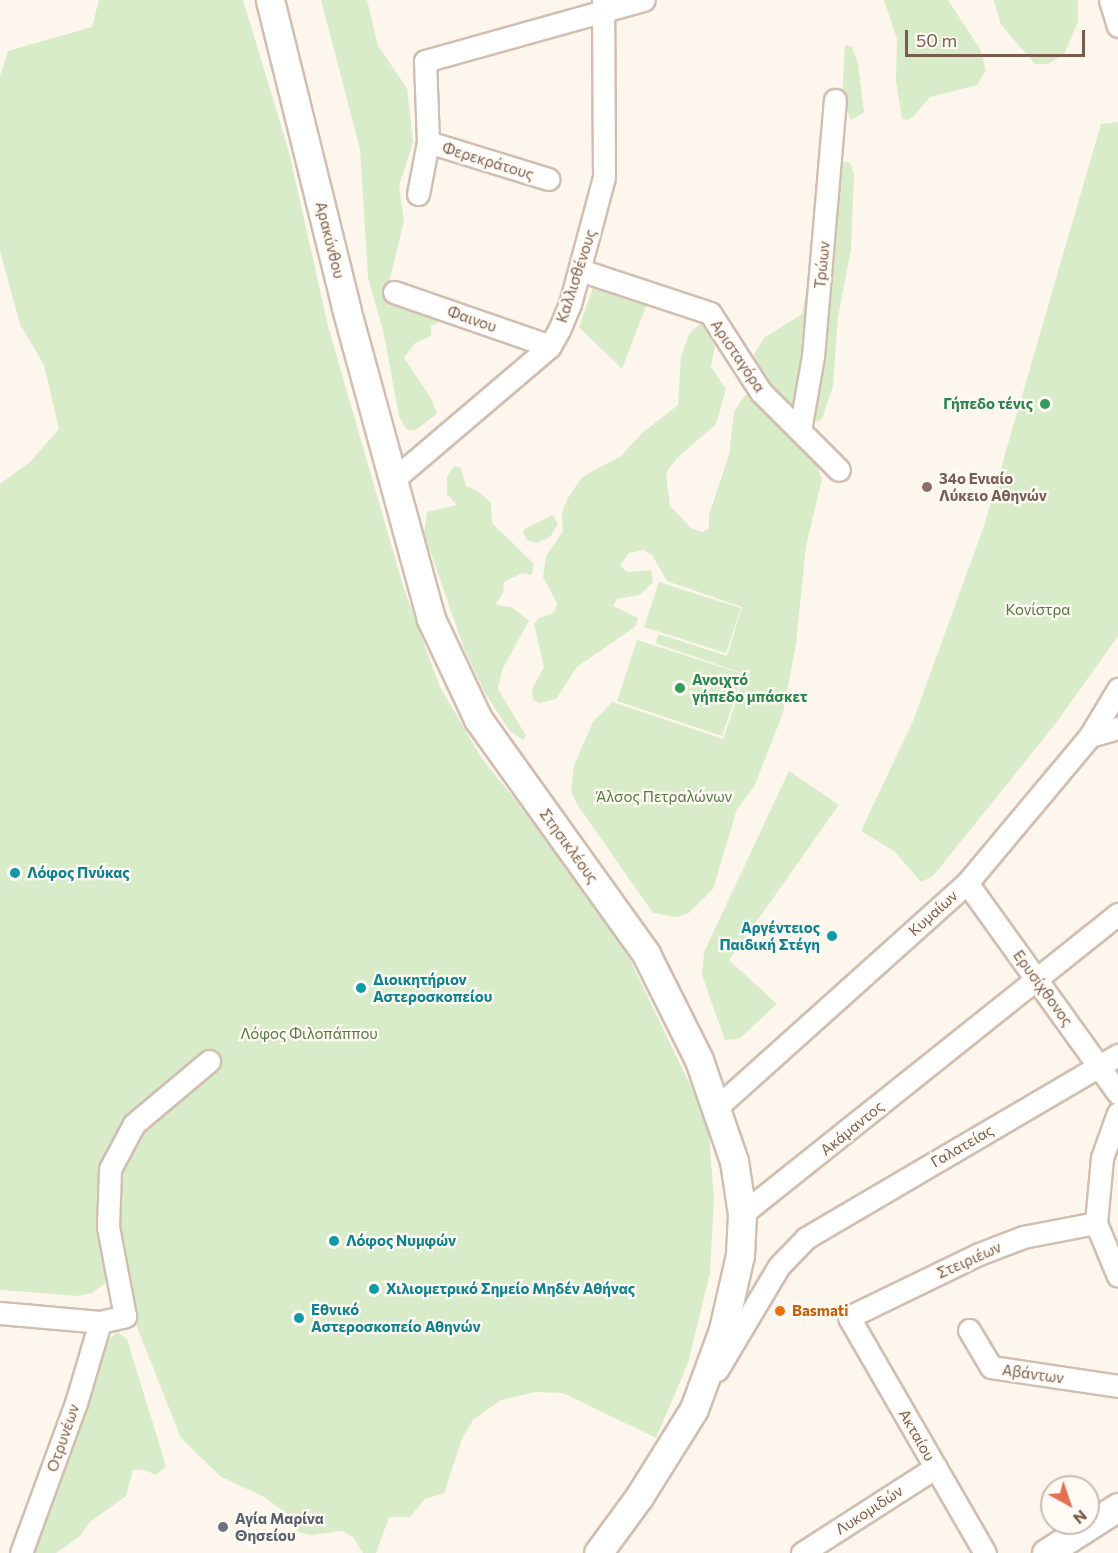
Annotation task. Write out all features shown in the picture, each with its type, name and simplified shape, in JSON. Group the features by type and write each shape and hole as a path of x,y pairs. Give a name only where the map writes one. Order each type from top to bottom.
{"street":[{"name":"Αρακύνθου","path":"270,0 394,479"},
{"path":"418,194 428,142 425,60 605,5 644,0"},
{"path":"1110,0 1118,26"},
{"name":"Καλλισθένους","path":"394,479 550,346 570,304 604,177 605,5"},
{"name":"Τρώων","path":"800,430 814,344 835,100"},
{"name":"Φερεκράτους","path":"428,142 548,179"},
{"name":"Αρισταγόρα","path":"580,270 710,313 761,392 839,470"},
{"name":"Φαινου","path":"393,292 550,346"},
{"name":"Στησικλέους","path":"394,479 431,620 465,696 646,954 690,1038 716,1108 734,1161 742,1214"},
{"name":"Κυμαίων","path":"716,1108 967,883 1090,736 1118,689"},
{"path":"1090,736 1118,728"},
{"name":"Ερυσίχθονος","path":"967,883 1118,1094"},
{"name":"Ακάμαντος","path":"742,1214 1118,914"},
{"name":"Γαλατείας","path":"694,1409 779,1266 807,1238 1118,1055"},
{"path":"0,1313 100,1322 125,1316 108,1227 110,1169 134,1125 209,1061"},
{"path":"1118,1113 1102,1158 1096,1223 1118,1276"},
{"path":"598,1553 639,1497 694,1409 723,1330 740,1255 742,1214"},
{"name":"Στειριέων","path":"849,1317 979,1254 1023,1237 1096,1223"},
{"name":"Ακταίου","path":"849,1317 985,1553"},
{"name":"Οτρυνέων","path":"21,1553 76,1403 100,1322"},
{"name":"Αβάντων","path":"969,1330 991,1368 1118,1386"},
{"name":"Λυκομιδών","path":"802,1553 936,1467"},
{"path":"1046,1553 1118,1507"}],"green space":[{"name":"Λόφος Φιλοπάππου","path":"99,0 243,0 289,152 328,326 404,589 440,687 483,760 562,857 619,937 708,1122 714,1198 710,1273 688,1363 656,1438 563,1393 535,1392 501,1400 473,1420 462,1439 444,1493 425,1499 410,1517 389,1517 376,1553 363,1553 353,1537 342,1531 311,1535 298,1532 291,1517 266,1498 220,1476 181,1438 137,1327 138,1310 126,1282 104,1284 92,1293 78,1296 0,1290 0,484 30,462 59,429 44,365 20,324 0,251 0,76 8,51 92,27"},
{"path":"321,0 367,0 378,46 407,88 413,143 399,186 404,221 387,291 395,301 409,309 447,318 431,326 431,336 415,343 404,358 432,400 437,414 414,431 406,429 399,416 383,330 368,278 360,149"},
{"path":"884,0 948,0 980,49 986,70 977,85 930,97 914,116 907,120 902,118 896,82 897,39"},
{"path":"994,0 1078,0 1078,22 1064,54 1048,64 1035,64 1001,25"},
{"path":"845,45 852,47 858,64 864,112 851,120 842,101"},
{"name":"Κονίστρα","path":"1118,122 1118,636 1053,727 933,876 921,882 894,851 861,831 913,721 985,523 1101,124"},
{"path":"845,161 851,164 854,176 851,249 838,317 833,386 822,419 814,423 795,414 763,377 754,354 765,337 802,314 807,285 835,229 840,168"},
{"path":"598,274 652,291 622,369 579,327"},
{"name":"Άλσος Πετραλώνων","path":"707,317 715,347 711,367 726,389 716,424 676,459 666,473 670,506 691,528 702,532 709,528 709,515 729,455 734,412 745,395 752,397 814,459 822,479 806,546 796,644 783,713 754,787 737,809 713,889 689,913 676,917 653,913 577,804 571,791 574,765 593,722 612,702 723,739 745,674 657,644 656,640 659,634 727,656 742,607 667,581 652,555 644,550 629,553 620,566 627,572 651,570 653,582 640,595 617,599 613,606 638,618 636,626 577,667 556,699 540,703 533,700 532,689 544,667 534,624 539,618 555,612 557,603 543,577 546,556 563,531 562,512 568,498 582,477 621,456 642,433 678,405 681,356 690,333"},
{"path":"455,466 461,468 466,486 478,491 491,503 492,523 534,564 532,575 522,573 504,582 503,593 495,605 512,607 529,621 502,670 498,689 526,736 523,740 509,730 485,693 464,649 424,533 427,512 457,505 447,494 447,476"},
{"path":"553,515 558,524 550,537 537,543 527,540 523,532 526,528"},
{"name":"Ανοιχτό γήπεδο μπάσκετ","path":"659,582 741,608 726,653 644,627"},
{"name":"Ανοιχτό γήπεδο μπάσκετ","path":"637,640 743,674 722,736 617,701"},
{"path":"789,771 839,805 729,960 777,1004 739,1039 725,1040 702,975 704,952"},
{"path":"118,1332 127,1339 166,1466 156,1475 145,1470 133,1470 126,1496 91,1521 79,1537 56,1553 32,1553 92,1390 103,1343"}],"place":[{"name":"Γήπεδο τένις","path":"1045,404"},
{"name":"34ο Ενιαίο Λύκειο Αθηνών","path":"927,487"},
{"name":"Ανοιχτό γήπεδο μπάσκετ","path":"680,688"},
{"name":"Λόφος Πνύκας","path":"15,873"},
{"name":"Αργέντειος Παιδική Στέγη","path":"832,936"},
{"name":"Διοικητήριον Αστεροσκοπείου","path":"361,988"},
{"name":"Λόφος Νυμφών","path":"334,1241"},
{"name":"Χιλιομετρικό Σημείο Μηδέν Αθήνας","path":"374,1289"},
{"name":"Basmati","path":"780,1311"},
{"name":"Εθνικό Αστεροσκοπείο Αθηνών","path":"299,1318"},
{"name":"Αγία Μαρίνα Θησείου","path":"223,1527"}]}
